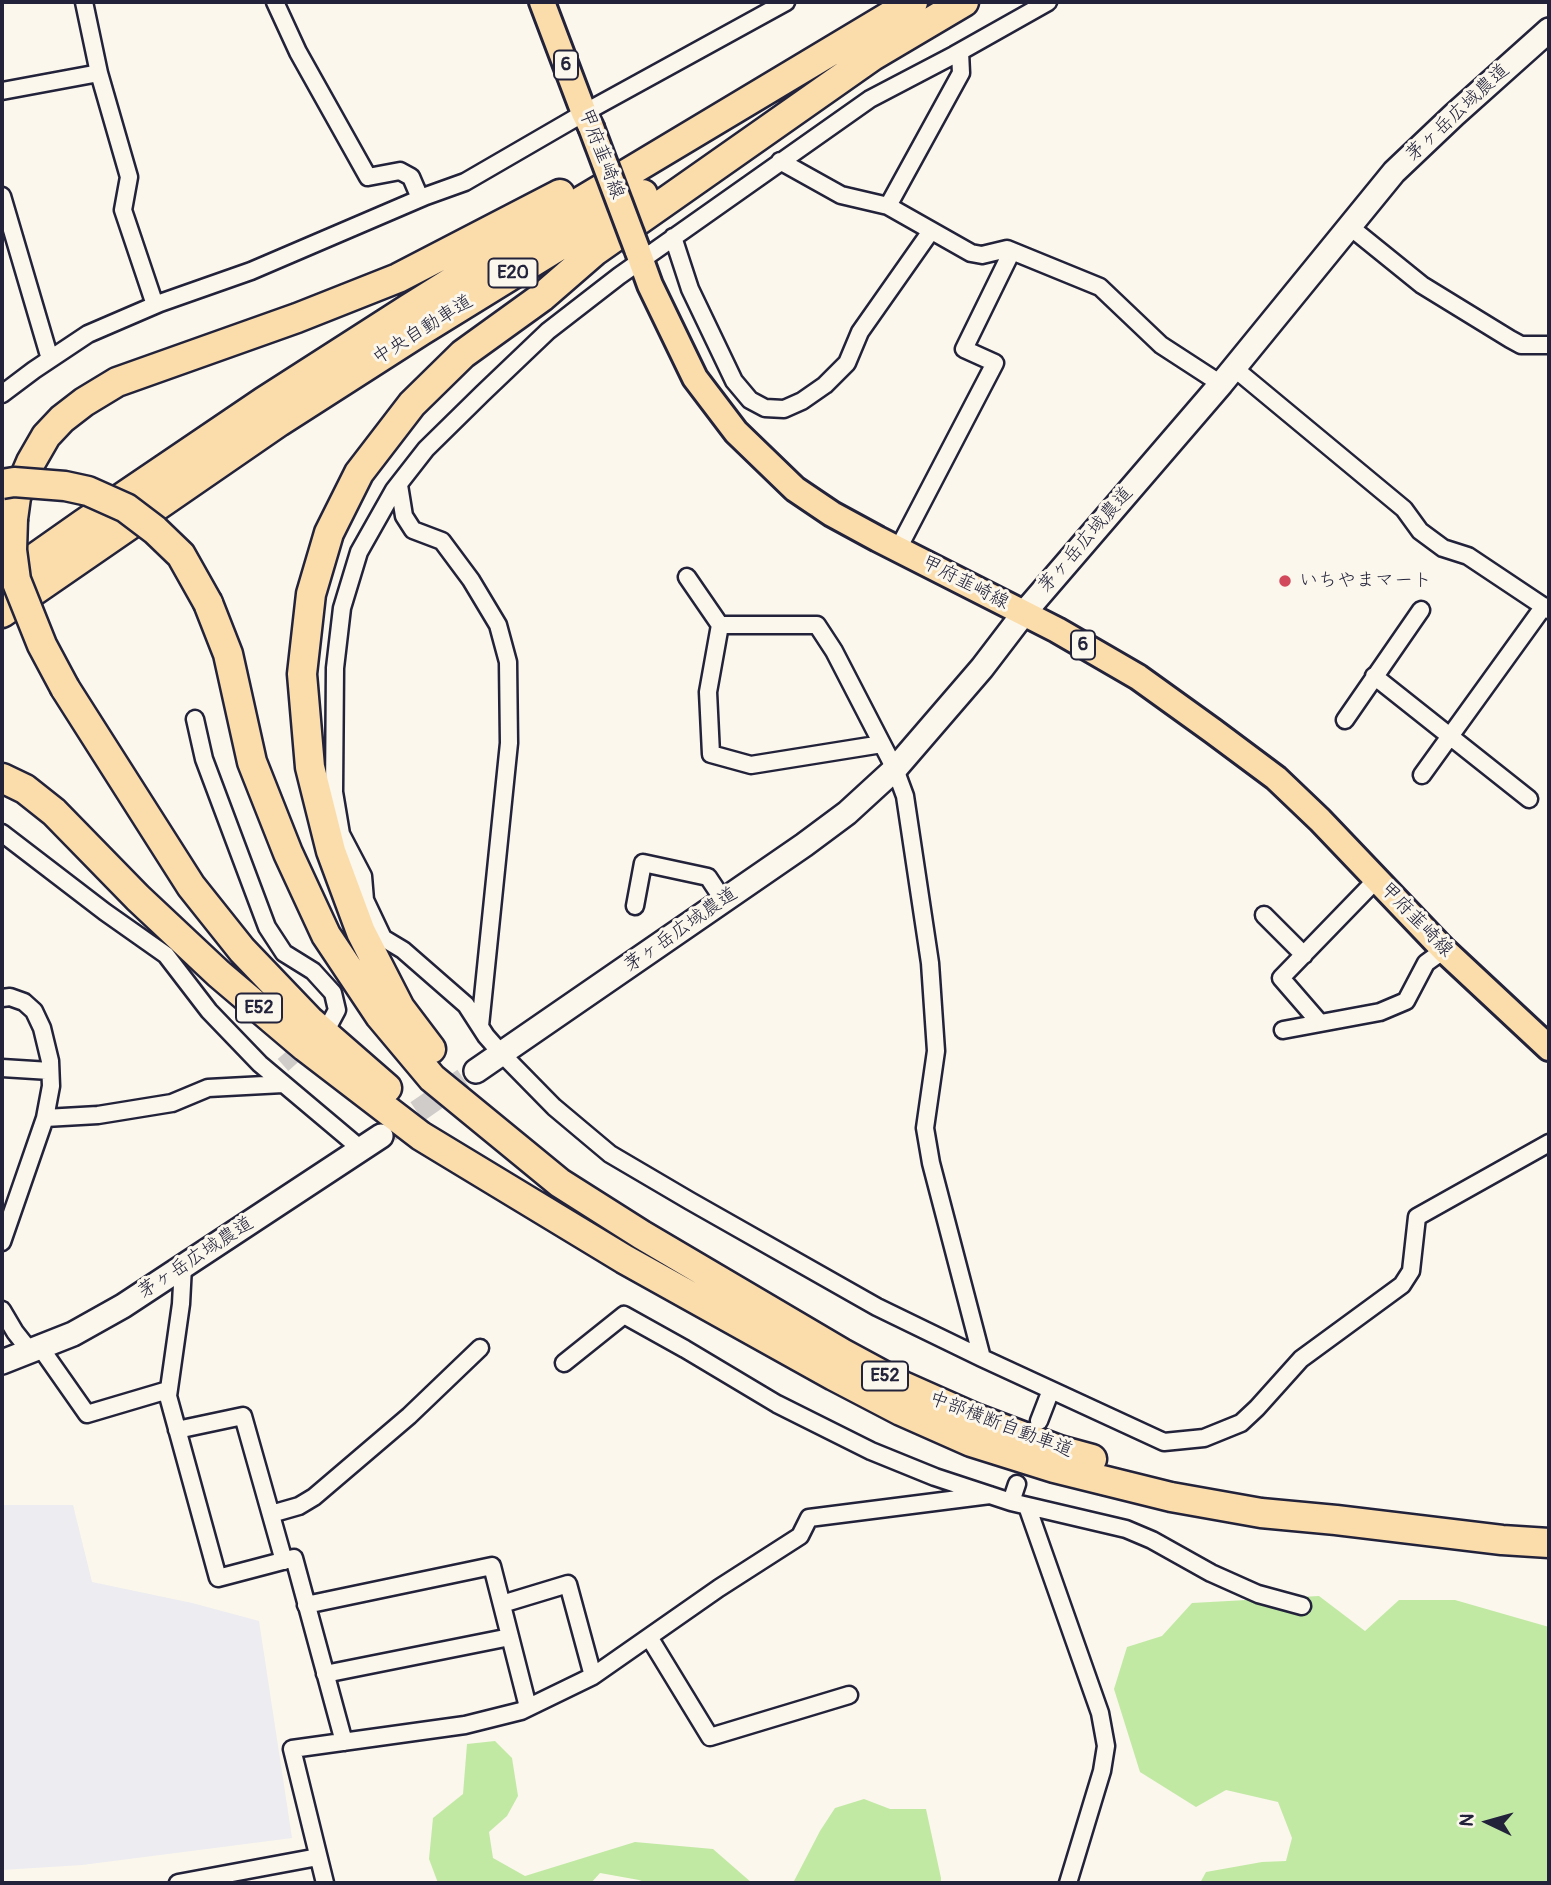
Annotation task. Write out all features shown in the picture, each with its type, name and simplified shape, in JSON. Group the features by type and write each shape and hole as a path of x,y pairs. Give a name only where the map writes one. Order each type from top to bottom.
{"highway":[{"name":"中央自動車道","path":"2,582 263,402 408,309 571,207 913,2"},
{"name":"中央自動車道","path":"2,614 279,422 421,331 964,2"},
{"path":"485,1122 400,1008 361,932 331,851 310,767 302,674 311,594 329,533 359,473 412,404 463,354 542,297 595,251 877,53"},
{"path":"541,1208 379,1081 309,1020 242,950 191,886 65,688 42,645 16,580 12,550 16,497 46,436 84,402 117,382 296,318 398,278 781,80"},
{"name":"E52","path":"2,484 26,482 88,491 126,508 155,530 181,555 208,603 228,654 252,762 288,853 326,935 380,1016 432,1078 485,1122"},
{"name":"E52","path":"2,778 24,789 54,812 138,898 219,974 305,1047 421,1136 541,1208"},
{"name":"中部横断自動車道","path":"485,1122 560,1183 642,1235 903,1386 975,1418 1059,1450 1175,1484 1335,1520"},
{"name":"中部横断自動車道","path":"541,1208 624,1259 834,1377 971,1442 1054,1468 1171,1497 1261,1513 1549,1543"}],"main road":[{"name":"甲府韮崎線","path":"542,2 650,285 695,379 736,432 794,489 832,514 1024,613 1138,677 1276,778 1320,820 1444,950 1549,1048"}],"street":[{"path":"84,2 99,73 129,177 123,210 155,305"},
{"path":"275,2 298,52 368,177 400,171 411,177 420,198"},
{"path":"2,394 88,334 155,305 251,271 420,198 465,182 588,120 786,2"},
{"path":"1048,2 870,99 673,237 639,255 548,331 426,449 399,485 359,552 342,607 335,668 334,792 341,834 363,876 365,900 383,938 403,950 466,1005 501,1053 554,1107 610,1154 877,1307 1164,1442 1204,1438 1241,1423 1301,1359 1402,1285 1412,1271 1417,1217 1549,1143"},
{"name":"茅ヶ岳広域農道","path":"476,1071 847,813 895,769 982,668 1024,613 1227,376 1394,172 1549,30"},
{"path":"888,206 961,73 960,52"},
{"path":"2,91 99,73"},
{"path":"780,161 841,195 888,206 971,253 982,255 1007,249 1100,287 1161,345 1227,376 1404,509 1420,531 1443,548 1468,556 1547,608 1422,775"},
{"path":"2,196 50,359"},
{"path":"1349,226 1422,285 1510,339 1521,345 1549,345"},
{"path":"673,237 690,289 734,381 750,400 765,408 784,409 802,401 825,385 847,363 860,332 931,232"},
{"path":"898,549 995,363 964,349 1012,251"},
{"path":"717,407 743,392"},
{"path":"399,485 404,516 413,530 442,541 471,580 498,625 508,662 509,743 480,1026"},
{"path":"687,577 720,625 708,692 711,754 751,765 882,744"},
{"path":"1345,720 1421,610"},
{"path":"720,625 817,625 834,651 895,769 905,796 930,963 936,1051 925,1128 931,1163 982,1358"},
{"path":"1374,676 1529,799"},
{"path":"195,719 204,759 267,927 285,953 313,971 333,993 337,1010 328,1025"},
{"path":"2,833 166,956 209,1011 260,1064 280,1075 371,1142"},
{"path":"635,906 643,863 708,877 724,901"},
{"path":"1320,1023 1281,978 1376,880"},
{"path":"1264,915 1304,955"},
{"path":"1283,1030 1380,1012 1406,1001 1426,963 1444,950"},
{"path":"2,998 24,1002 34,1011 42,1028 50,1061 51,1086 45,1118 2,1242"},
{"path":"2,1068 50,1070"},
{"path":"45,1118 98,1115 172,1103 208,1088 280,1075"},
{"name":"茅ヶ岳広域農道","path":"2,1362 73,1334 123,1306 371,1142"},
{"path":"183,1266 181,1304 168,1396 218,1578 293,1558 344,1742"},
{"path":"2,1310 15,1332 35,1349 87,1414 168,1390"},
{"path":"564,1363 624,1315 776,1404 870,1451 1019,1504 1126,1529 1258,1594 1302,1606"},
{"path":"271,1514 299,1506 314,1497 409,1416 480,1348"},
{"path":"1040,1421 1051,1390"},
{"path":"177,1430 243,1416 284,1561"},
{"path":"1017,1484 1019,1504 1100,1713 1106,1746 1102,1771 1068,1883"},
{"path":"325,1883 292,1749 465,1726 528,1707 593,1676 719,1588 800,1536 809,1518 990,1495"},
{"path":"306,1605 492,1566 528,1707"},
{"path":"502,1604 568,1584 593,1676"},
{"path":"326,1674 510,1637"},
{"path":"649,1637 710,1737 849,1695"},
{"path":"178,1883 318,1857"}],"shaded area":[{"path":"2,1505 73,1505 92,1582 192,1603 259,1621 292,1838 82,1865 2,1870"}],"green space":[{"path":"1319,1596 1365,1631 1399,1600 1455,1600 1549,1627 1549,1883 1200,1883 1206,1872 1262,1862 1286,1861 1292,1838 1278,1802 1226,1790 1196,1807 1140,1772 1114,1689 1127,1647 1162,1636 1192,1603"},
{"path":"495,1741 512,1758 518,1796 507,1816 489,1832 493,1858 525,1876 635,1842 713,1849 752,1883 647,1883 600,1873 591,1883 438,1883 429,1859 433,1818 463,1794 467,1744"},
{"path":"864,1799 890,1809 926,1809 941,1883 793,1883 835,1808"}],"tunnel":[{"path":"283,1065 310,1041"},
{"path":"389,1131 476,1071"}],"place":[{"name":"いちやまマート","path":"1285,581"}]}
